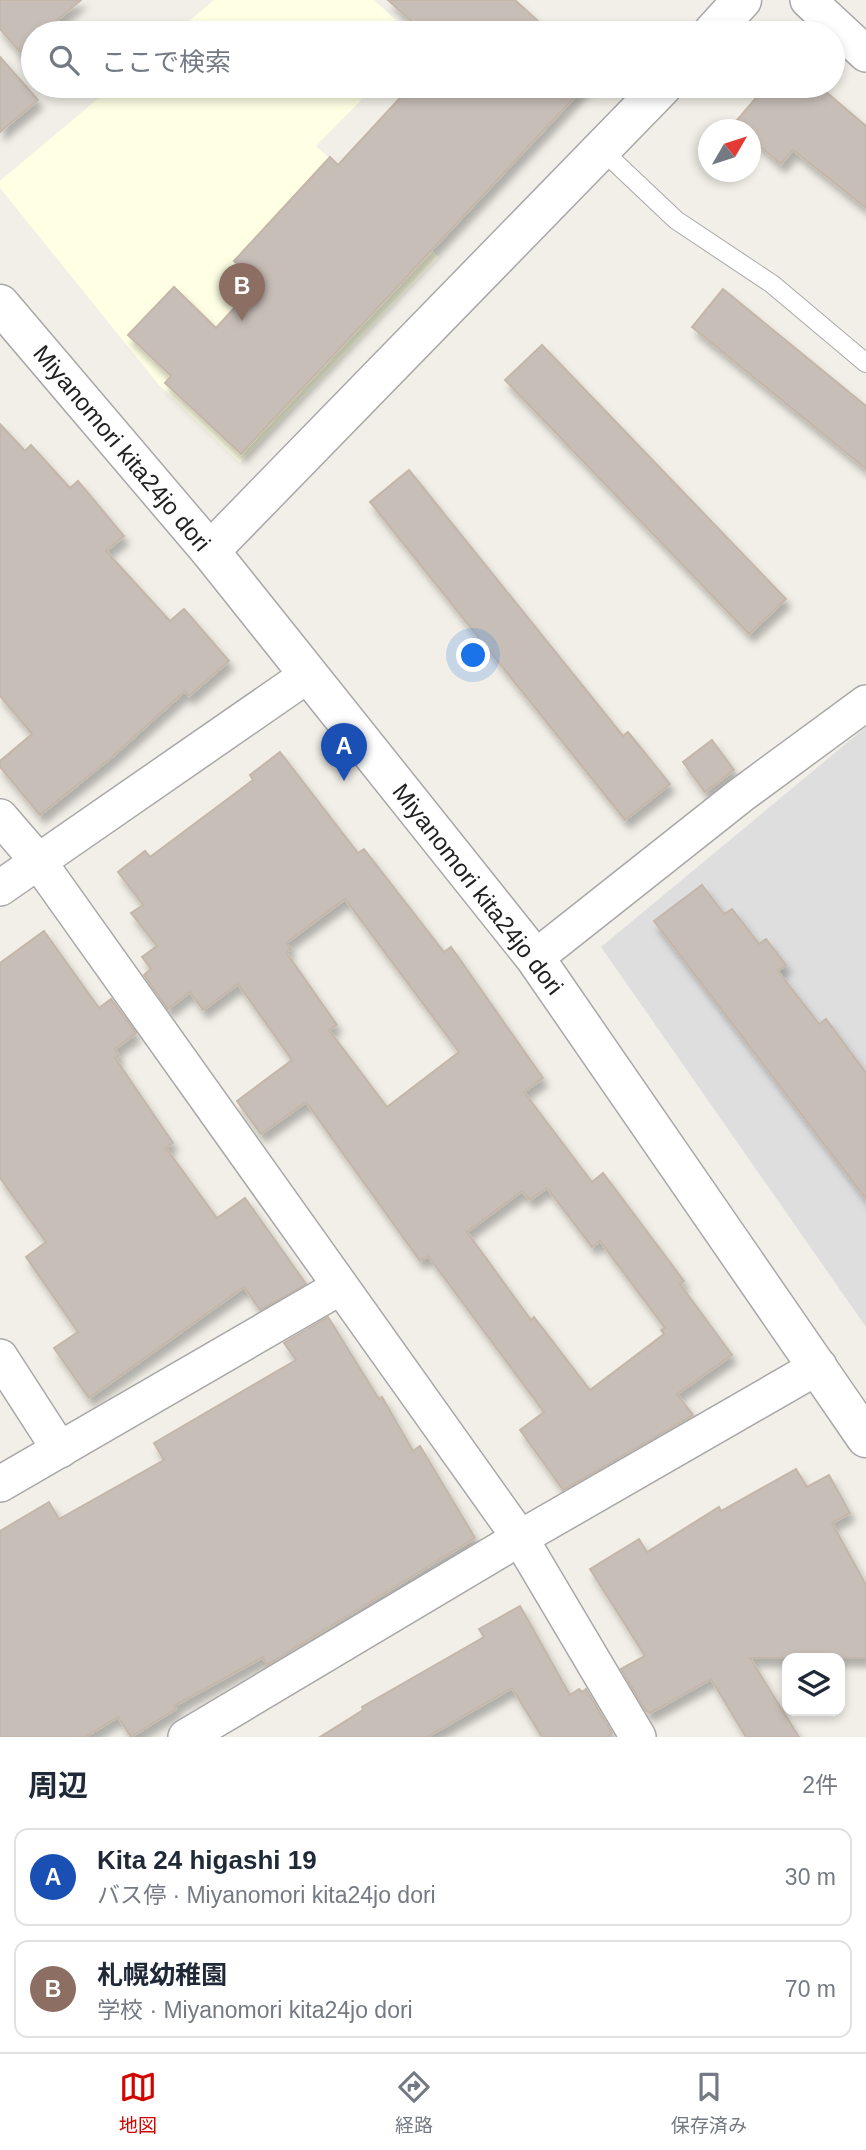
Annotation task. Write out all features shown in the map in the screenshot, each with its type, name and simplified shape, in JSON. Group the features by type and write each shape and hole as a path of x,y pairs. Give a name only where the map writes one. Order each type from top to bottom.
{"street":[{"path":"723,21 742,0"},
{"path":"808,0 831,21"},
{"path":"845,34 866,54"},
{"path":"209,551 652,98"},
{"name":"Miyanomori kita24jo dori","path":"0,304 209,551 536,958 649,1127 820,1366 866,1438"},
{"path":"0,888 309,674"},
{"path":"536,958 741,795 866,703"},
{"path":"0,817 38,861 520,1538 638,1737"},
{"path":"0,1483 340,1287"},
{"path":"0,1357 60,1450"},
{"path":"186,1737 520,1538 820,1366"}],"lane":[{"path":"602,150 676,220 772,284 866,363"}],"shaded area":[{"path":"214,0 374,0 397,21 189,21"},
{"path":"99,98 363,98 316,146 439,257 240,463 159,385 0,188 0,181"},
{"path":"866,727 866,1327 601,947"}],"building":[{"path":"0,0 81,0 56,21 21,21 20,52 0,29"},
{"path":"388,0 515,0 538,21 411,21"},
{"path":"0,57 21,81 21,98 38,100 0,132"},
{"path":"400,98 574,98 241,454 165,383 171,376 128,335 174,287 216,328 257,283 234,261 330,157 338,165"},
{"path":"756,98 833,98 866,126 866,208 793,150 781,164 761,147 761,119 738,119"},
{"path":"723,289 866,406 866,469 692,327"},
{"path":"542,345 786,599 749,634 505,380"},
{"path":"0,424 25,451 31,445 70,488 78,481 124,536 106,551 170,621 184,609 229,661 189,696 185,691 112,757 40,815 0,767 0,761 32,734 0,696"},
{"path":"409,470 623,736 628,732 670,784 625,820 370,502"},
{"path":"712,740 734,770 705,792 683,762"},
{"path":"280,752 358,853 364,849 444,952 451,947 543,1078 524,1092 592,1182 603,1173 684,1281 680,1284 732,1355 677,1394 693,1415 563,1490 520,1430 544,1412 428,1256 420,1261 306,1102 261,1134 237,1101 292,1060 238,984 203,1010 190,992 168,1009 144,975 151,969 142,957 157,946 131,913 143,905 118,872 145,851 150,857 253,780 250,775","holes":["345,899 459,1052 387,1107 329,1030 337,1025 286,952 291,949 286,943","547,1188 592,1247 600,1241 665,1328 661,1330 664,1334 590,1390 534,1317 531,1320 467,1232 522,1191 530,1200"]},
{"path":"702,885 724,914 732,909 759,944 766,939 786,965 778,971 819,1024 826,1019 866,1073 866,1199 654,921"},
{"path":"44,931 99,1008 111,999 136,1033 115,1049 119,1056 115,1058 173,1143 166,1148 217,1218 245,1198 306,1284 260,1310 244,1287 89,1398 54,1348 78,1332 26,1257 46,1242 0,1178 0,963"},
{"path":"328,1317 379,1399 382,1397 413,1451 420,1446 475,1538 267,1665 263,1657 174,1706 176,1709 131,1737 118,1717 85,1737 0,1737 0,1531 49,1502 59,1519 164,1460 154,1443 296,1360 284,1343"},
{"path":"796,1469 807,1487 829,1475 850,1513 832,1523 866,1585 866,1658 845,1658 845,1653 782,1653 782,1658 750,1658 782,1710 782,1716 786,1716 799,1737 746,1737 711,1679 650,1713 646,1711 621,1669 645,1656 590,1569 639,1539 647,1552 719,1507 721,1511"},
{"path":"520,1606 570,1695 579,1689 582,1692 586,1689 612,1733 607,1737 542,1737 512,1688 427,1737 320,1737 363,1710 362,1707 484,1637 479,1629"}],"place":[{"name":"札幌幼稚園","path":"242,321"},
{"name":"Kita 24 higashi 19","path":"344,781"}]}
